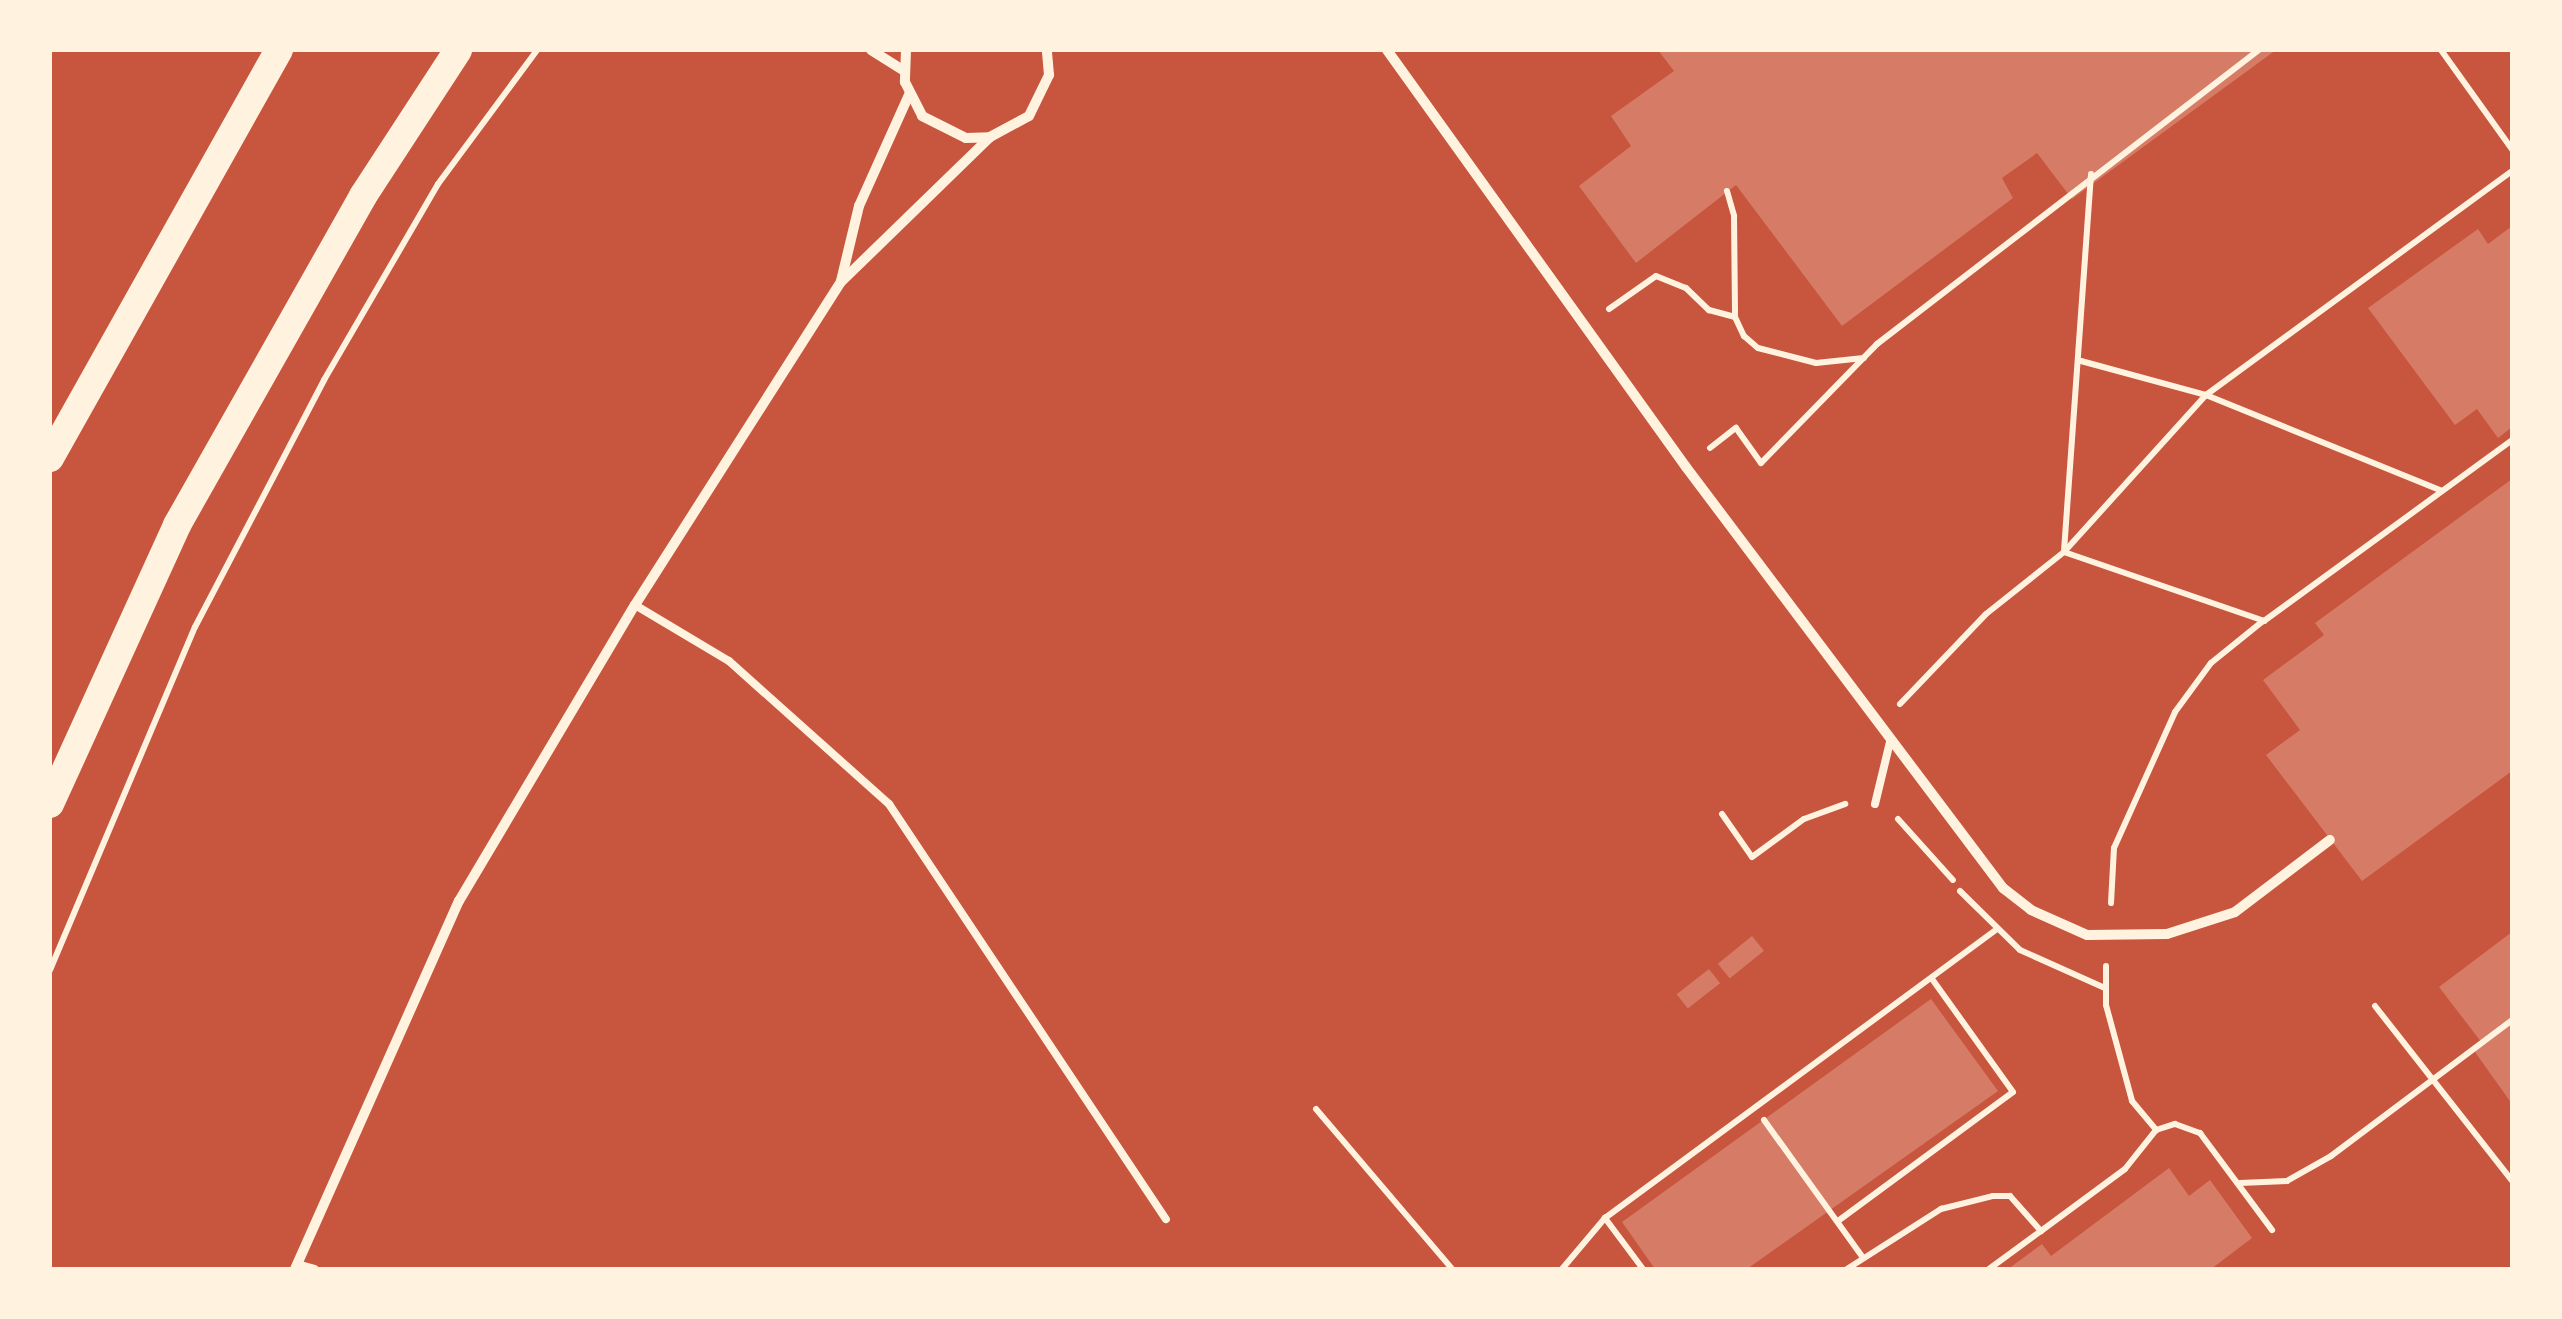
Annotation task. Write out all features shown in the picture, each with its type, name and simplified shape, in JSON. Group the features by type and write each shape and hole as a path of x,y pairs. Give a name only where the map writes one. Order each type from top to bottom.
{"highway":[{"path":"50,458 278,50"},
{"path":"50,804 177,525 363,196 458,50"}],"street":[{"path":"871,50 903,70"},
{"path":"906,50 903,70 909,94 942,130 990,137"},
{"path":"1387,50 1686,467 1878,727 2004,888 2059,925 2109,937 2167,934 2210,924 2235,912 2330,840"},
{"path":"296,1266 460,901 635,604 841,282 990,137 1030,116 1049,76 1048,51"},
{"path":"841,282 859,206 909,94"}],"lane":[{"path":"635,604 729,662 889,804 1166,1219"},
{"path":"1875,804 1890,742"},
{"path":"296,1266 314,1269"}],"path":[{"path":"50,970 195,627 324,380 438,184 537,50"},
{"path":"1686,467 1736,428 1761,463 1864,358 2091,174 2259,50"},
{"path":"2442,50 2512,149"},
{"path":"1878,727 1986,614 2064,552 2206,396 2512,171"},
{"path":"2064,552 2081,361 2091,174"},
{"path":"1727,192 1734,216 1735,317 1758,348 1816,363 1864,358"},
{"path":"1584,328 1656,276 1686,288 1709,310 1735,317"},
{"path":"2081,361 2206,396 2441,491"},
{"path":"2156,1130 2132,1100 2105,988 2114,848 2175,712 2211,663 2512,440"},
{"path":"2064,552 2264,621"},
{"path":"1722,814 1752,857 1804,818 1838,804 1875,804 1903,822 1996,930 2064,974 2105,988"},
{"path":"1562,1269 1605,1218 1996,930"},
{"path":"1838,1221 2013,1092 1932,979"},
{"path":"2375,1006 2512,1180"},
{"path":"2238,1183 2286,1181 2512,1020"},
{"path":"1316,1109 1452,1269"},
{"path":"1764,1120 1838,1221 1864,1269"},
{"path":"1989,1269 2125,1169 2156,1130 2175,1124 2200,1133 2272,1230"},
{"path":"1848,1269 1941,1209 1993,1196 2010,1196 2041,1230"},
{"path":"1605,1218 1643,1269"}],"building":[{"path":"1658,50 2276,50 2072,199 2037,153 2002,178 2013,198 1842,326 1736,185 1636,263 1579,186 1631,146 1611,116 1674,71"},
{"path":"2512,226 2512,427 2498,438 2477,409 2455,425 2368,308 2478,229 2488,244"},
{"path":"2512,479 2512,771 2362,881 2266,755 2300,730 2263,680 2324,635 2315,623"},
{"path":"2512,932 2512,1104 2475,1052 2482,1043 2439,987"},
{"path":"1752,936 1764,951 1730,978 1718,964"},
{"path":"1709,969 1720,983 1688,1008 1677,994"},
{"path":"1931,999 1998,1091 1747,1269 1655,1269 1622,1222"},
{"path":"2169,1168 2189,1196 2210,1180 2252,1238 2211,1269 2008,1269 2042,1244 2051,1256"}]}
